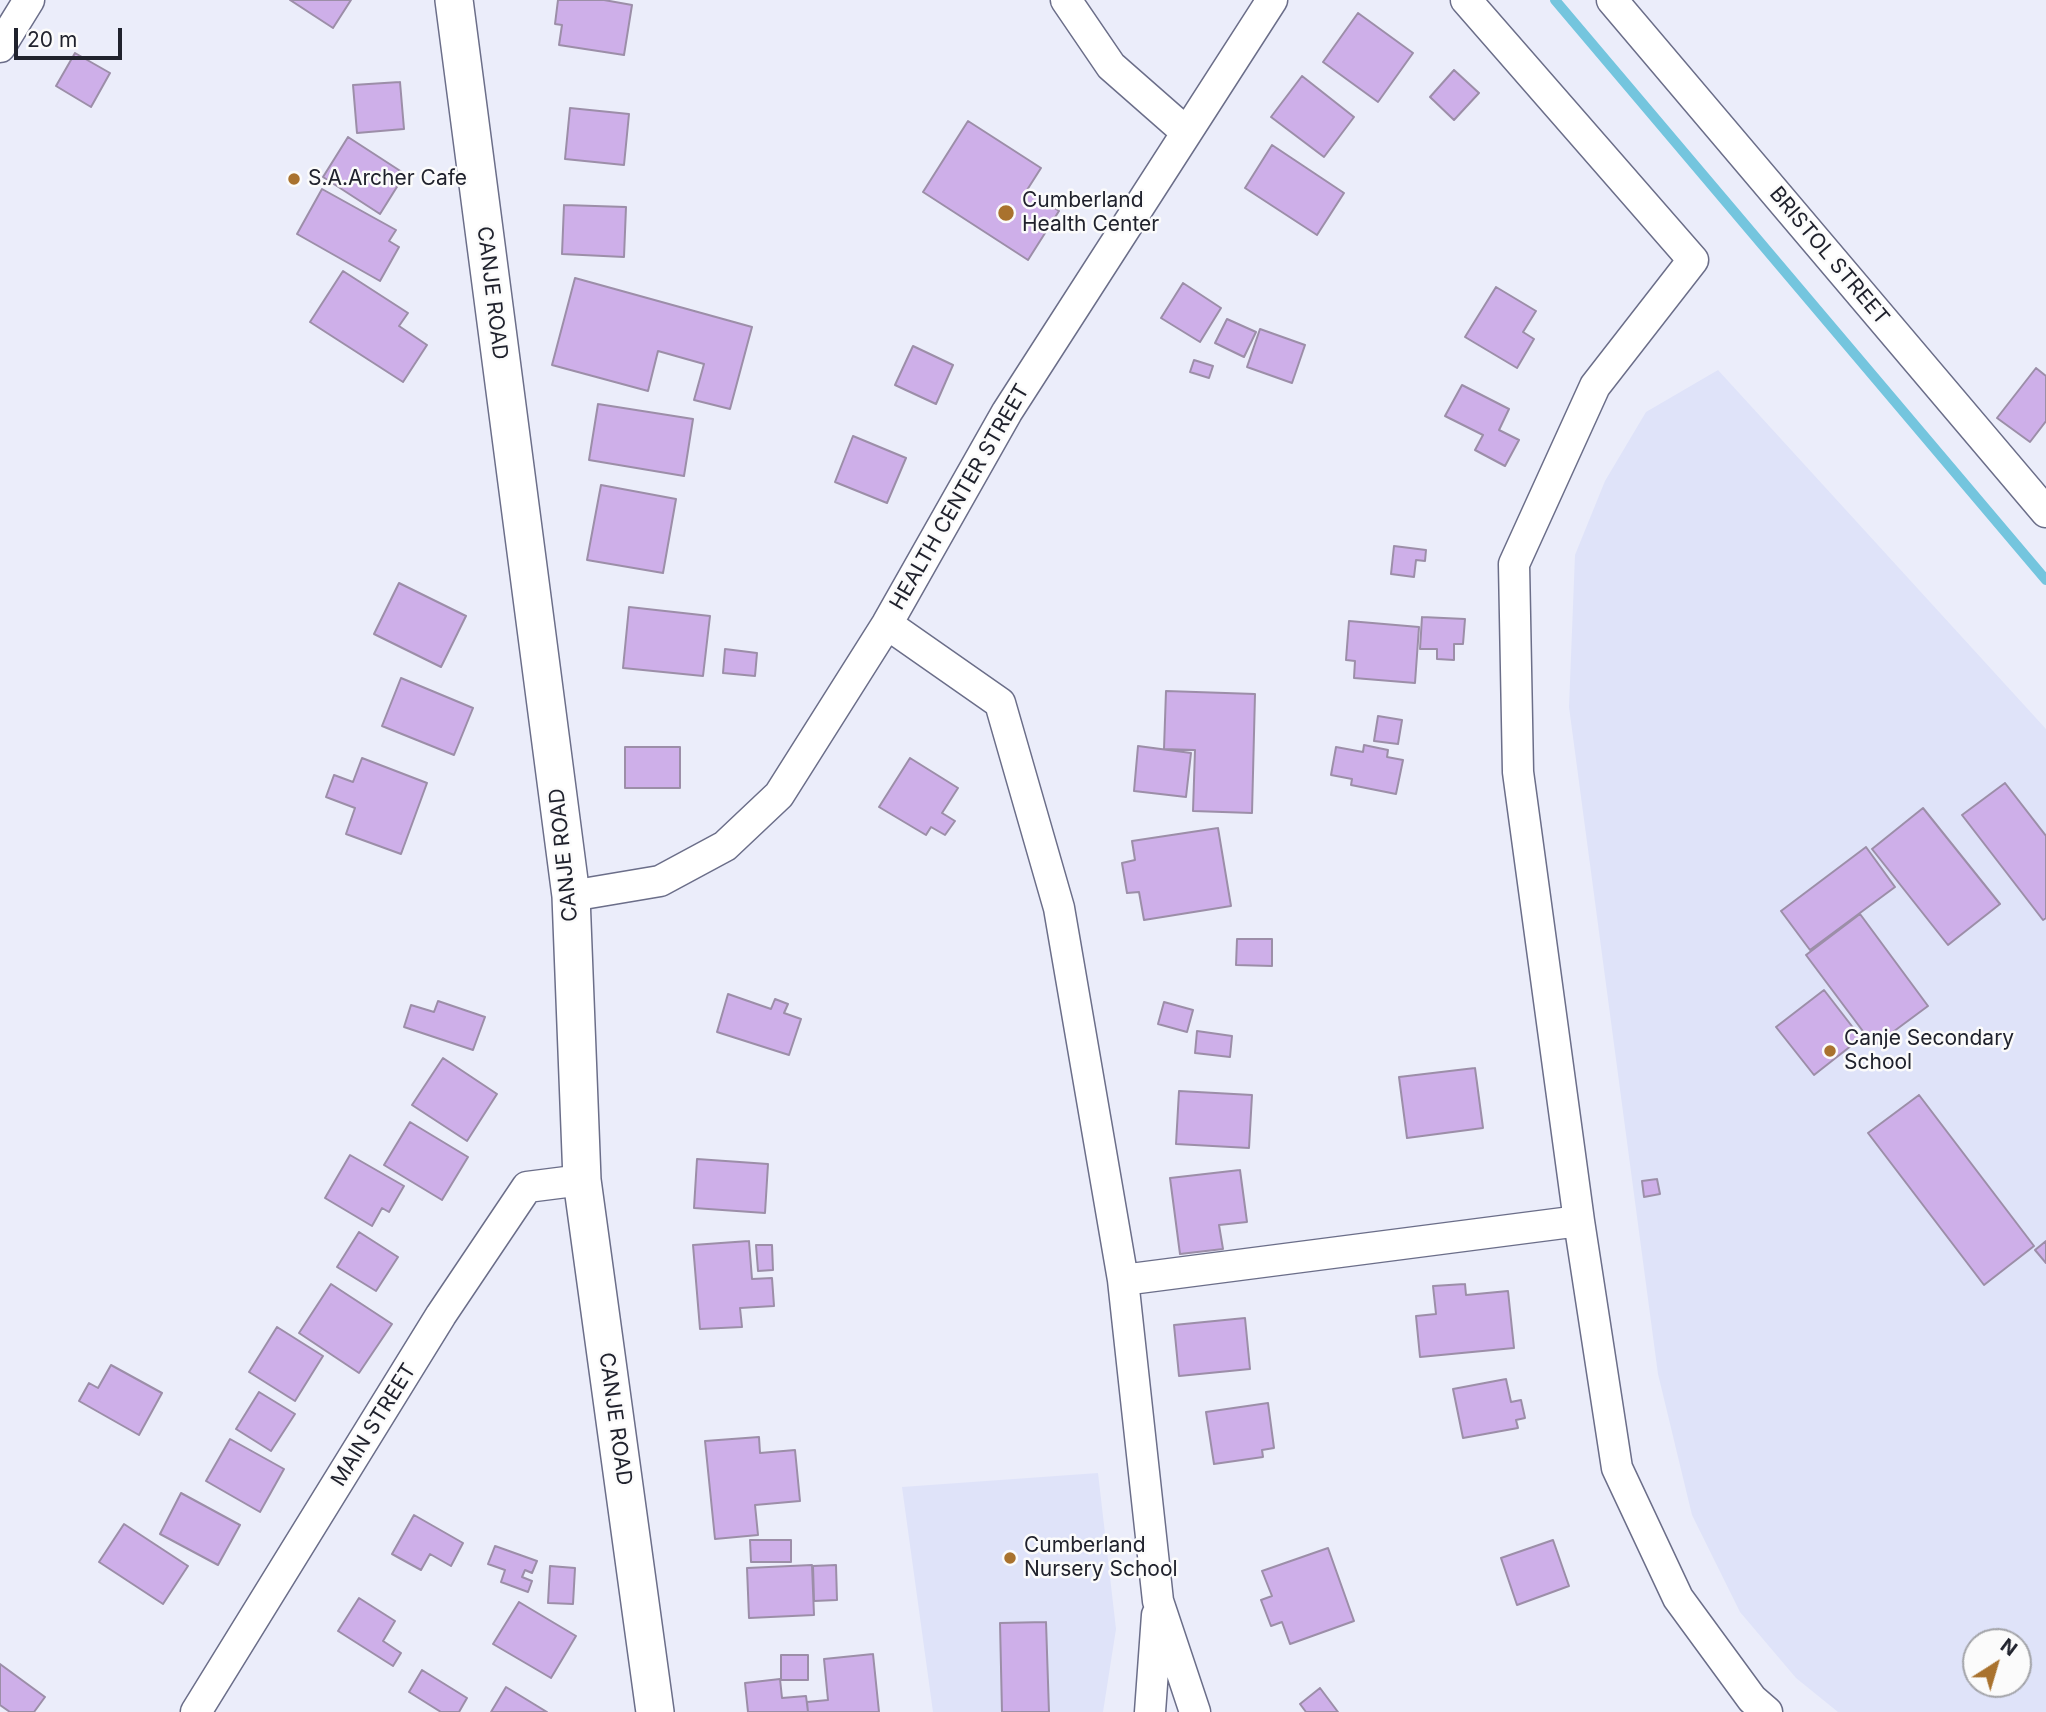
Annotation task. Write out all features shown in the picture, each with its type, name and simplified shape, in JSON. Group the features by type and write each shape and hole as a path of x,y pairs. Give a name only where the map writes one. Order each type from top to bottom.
{"street":[{"path":"0,47 29,0"},
{"name":"CANJE ROAD","path":"454,0 571,896 582,1180 655,1712"},
{"path":"1066,0 1111,66 1185,131"},
{"name":"HEALTH CENTER STREET","path":"571,896 660,881 725,846 779,794 887,624 1007,412 1185,131 1272,0"},
{"path":"1466,0 1693,260 1595,386 1514,564 1518,772 1579,1221 1617,1468 1678,1598 1752,1699 1767,1712"},
{"name":"BRISTOL STREET","path":"1612,0 2046,512"},
{"path":"887,624 1000,703 1059,908 1123,1280 1158,1601 1150,1712"},
{"name":"MAIN STREET","path":"196,1712 441,1315 527,1187 582,1180"},
{"path":"1123,1280 1579,1221"},
{"path":"1158,1601 1195,1712"}],"shaded area":[{"name":"Canje Secondary School","path":"1718,370 2046,729 2046,1712 1838,1712 1796,1678 1740,1612 1692,1515 1658,1374 1569,707 1575,555 1605,481 1646,412"},
{"name":"Cumberland Nursery School","path":"1098,1473 1116,1629 1103,1712 933,1712 902,1487"}],"building":[{"path":"290,0 351,0 333,28"},
{"path":"558,0 604,0 632,5 624,55 559,45 562,25 555,24"},
{"path":"1358,13 1413,53 1378,102 1323,62"},
{"path":"75,53 110,73 91,107 56,86"},
{"path":"1454,70 1479,93 1454,120 1430,97"},
{"path":"1302,76 1354,117 1324,157 1271,117"},
{"path":"400,82 404,129 357,133 353,85"},
{"path":"570,108 629,114 624,165 565,159"},
{"path":"968,121 1041,168 1027,190 1059,211 1028,260 923,192"},
{"path":"348,137 405,174 380,214 323,177"},
{"path":"1272,145 1344,193 1317,235 1245,188"},
{"path":"322,189 396,230 389,241 399,247 380,281 297,234"},
{"path":"564,205 626,207 624,257 562,254"},
{"path":"343,271 408,313 399,326 427,345 403,382 310,322"},
{"path":"575,278 752,327 730,409 694,400 704,364 658,351 648,391 552,365"},
{"path":"1183,283 1221,308 1200,342 1161,318"},
{"path":"1496,287 1536,311 1523,332 1534,339 1517,368 1465,337"},
{"path":"1227,319 1256,332 1244,357 1215,343"},
{"path":"1260,329 1305,345 1292,383 1247,367"},
{"path":"913,346 953,365 936,404 895,385"},
{"path":"1194,360 1213,366 1209,378 1190,372"},
{"path":"2036,368 2046,376 2046,421 2030,442 1997,418"},
{"path":"1462,385 1509,409 1499,430 1519,440 1505,466 1475,450 1483,435 1445,416"},
{"path":"598,404 693,419 684,476 589,460"},
{"path":"853,436 906,458 887,503 835,482"},
{"path":"601,485 676,499 663,573 587,560"},
{"path":"1394,546 1426,550 1425,561 1416,560 1414,577 1391,574"},
{"path":"399,583 466,616 441,667 374,634"},
{"path":"629,607 710,616 703,676 623,668"},
{"path":"1422,617 1465,619 1463,644 1454,644 1454,660 1437,659 1437,649 1420,649"},
{"path":"1349,621 1419,627 1415,683 1354,678 1355,661 1346,660"},
{"path":"725,649 757,653 755,676 723,673"},
{"path":"401,678 473,708 454,755 382,726"},
{"path":"1166,691 1255,694 1252,813 1193,811 1195,750 1164,749"},
{"path":"1378,716 1402,720 1398,744 1374,741"},
{"path":"1364,745 1388,750 1387,757 1403,760 1396,794 1351,785 1352,779 1331,775 1336,747 1363,752"},
{"path":"1138,746 1191,753 1186,797 1134,791"},
{"path":"625,747 680,747 680,788 625,788"},
{"path":"362,758 427,783 401,854 346,834 355,808 326,797 334,775 353,782"},
{"path":"910,758 958,788 942,813 955,821 945,835 931,827 926,835 879,807"},
{"path":"2005,783 2046,836 2046,918 2043,920 1962,815"},
{"path":"1923,808 2000,904 1948,945 1872,849"},
{"path":"1218,828 1231,906 1144,920 1139,892 1127,893 1122,863 1135,860 1132,841"},
{"path":"1866,847 1895,887 1810,950 1781,911"},
{"path":"1860,914 1928,1006 1874,1046 1806,955"},
{"path":"1237,939 1272,939 1272,966 1236,965"},
{"path":"1824,990 1861,1038 1814,1075 1776,1027"},
{"path":"728,994 771,1009 775,999 788,1004 784,1013 801,1019 789,1055 717,1032"},
{"path":"438,1001 485,1017 473,1050 404,1027 411,1005 434,1012"},
{"path":"1164,1002 1193,1010 1187,1032 1158,1024"},
{"path":"1197,1031 1232,1036 1230,1057 1195,1053"},
{"path":"443,1058 497,1094 467,1141 412,1105"},
{"path":"1475,1068 1483,1128 1407,1138 1399,1077"},
{"path":"1179,1091 1252,1095 1249,1148 1176,1144"},
{"path":"1919,1095 2034,1246 1984,1285 1868,1133"},
{"path":"410,1122 468,1157 442,1200 384,1165"},
{"path":"350,1155 404,1186 389,1212 382,1208 372,1226 325,1198"},
{"path":"697,1159 768,1164 765,1213 694,1208"},
{"path":"1240,1170 1247,1222 1219,1225 1223,1249 1180,1254 1170,1178"},
{"path":"1657,1179 1660,1194 1644,1197 1642,1181"},
{"path":"359,1232 398,1257 376,1291 337,1267"},
{"path":"749,1241 752,1279 772,1278 774,1306 740,1308 742,1327 700,1329 693,1245"},
{"path":"2046,1241 2046,1263 2035,1250"},
{"path":"756,1245 772,1245 773,1270 758,1271"},
{"path":"331,1284 392,1324 359,1373 299,1333"},
{"path":"1465,1284 1466,1295 1508,1291 1514,1348 1420,1357 1416,1316 1436,1314 1433,1286"},
{"path":"1245,1318 1250,1369 1179,1376 1174,1325"},
{"path":"277,1327 323,1356 295,1401 249,1372"},
{"path":"111,1365 162,1393 139,1435 79,1401 89,1383 98,1388"},
{"path":"1506,1379 1511,1402 1521,1400 1525,1418 1516,1420 1518,1428 1463,1438 1453,1389"},
{"path":"259,1392 295,1414 271,1451 236,1429"},
{"path":"1268,1403 1274,1448 1262,1450 1263,1457 1214,1464 1206,1412"},
{"path":"759,1437 760,1453 795,1450 800,1501 755,1505 758,1535 715,1539 705,1441"},
{"path":"230,1439 284,1469 260,1512 206,1481"},
{"path":"181,1493 240,1525 218,1565 160,1534"},
{"path":"414,1515 463,1543 451,1566 430,1554 421,1570 392,1554"},
{"path":"124,1524 188,1566 163,1604 99,1562"},
{"path":"750,1540 791,1540 791,1562 751,1562"},
{"path":"1553,1540 1569,1586 1517,1605 1501,1558"},
{"path":"495,1546 537,1561 532,1573 525,1570 522,1577 532,1581 528,1592 501,1582 505,1570 488,1564"},
{"path":"1328,1548 1354,1621 1290,1644 1282,1622 1271,1626 1261,1600 1272,1596 1262,1571"},
{"path":"812,1565 814,1615 749,1618 747,1568"},
{"path":"836,1565 837,1600 814,1601 813,1566"},
{"path":"550,1566 575,1568 573,1604 548,1603"},
{"path":"359,1598 395,1621 383,1641 401,1653 393,1666 338,1631"},
{"path":"519,1602 576,1636 551,1678 493,1644"},
{"path":"1046,1622 1049,1712 1002,1712 1000,1623"},
{"path":"873,1654 879,1712 808,1712 807,1702 828,1700 824,1659"},
{"path":"781,1655 808,1655 808,1680 781,1680"},
{"path":"0,1664 45,1697 34,1712 10,1712 0,1705"},
{"path":"422,1670 467,1698 459,1712 441,1712 409,1692"},
{"path":"780,1679 782,1698 806,1696 808,1712 748,1712 745,1683"},
{"path":"506,1687 547,1712 491,1712"},
{"path":"1320,1688 1338,1712 1306,1712 1300,1704"}],"waterway":[{"path":"1555,0 2046,580"}],"place":[{"name":"S.A.Archer Cafe","path":"294,179"},
{"name":"Cumberland Health Center","path":"1006,213"},
{"name":"Canje Secondary School","path":"1830,1051"},
{"name":"Cumberland Nursery School","path":"1010,1558"}]}
